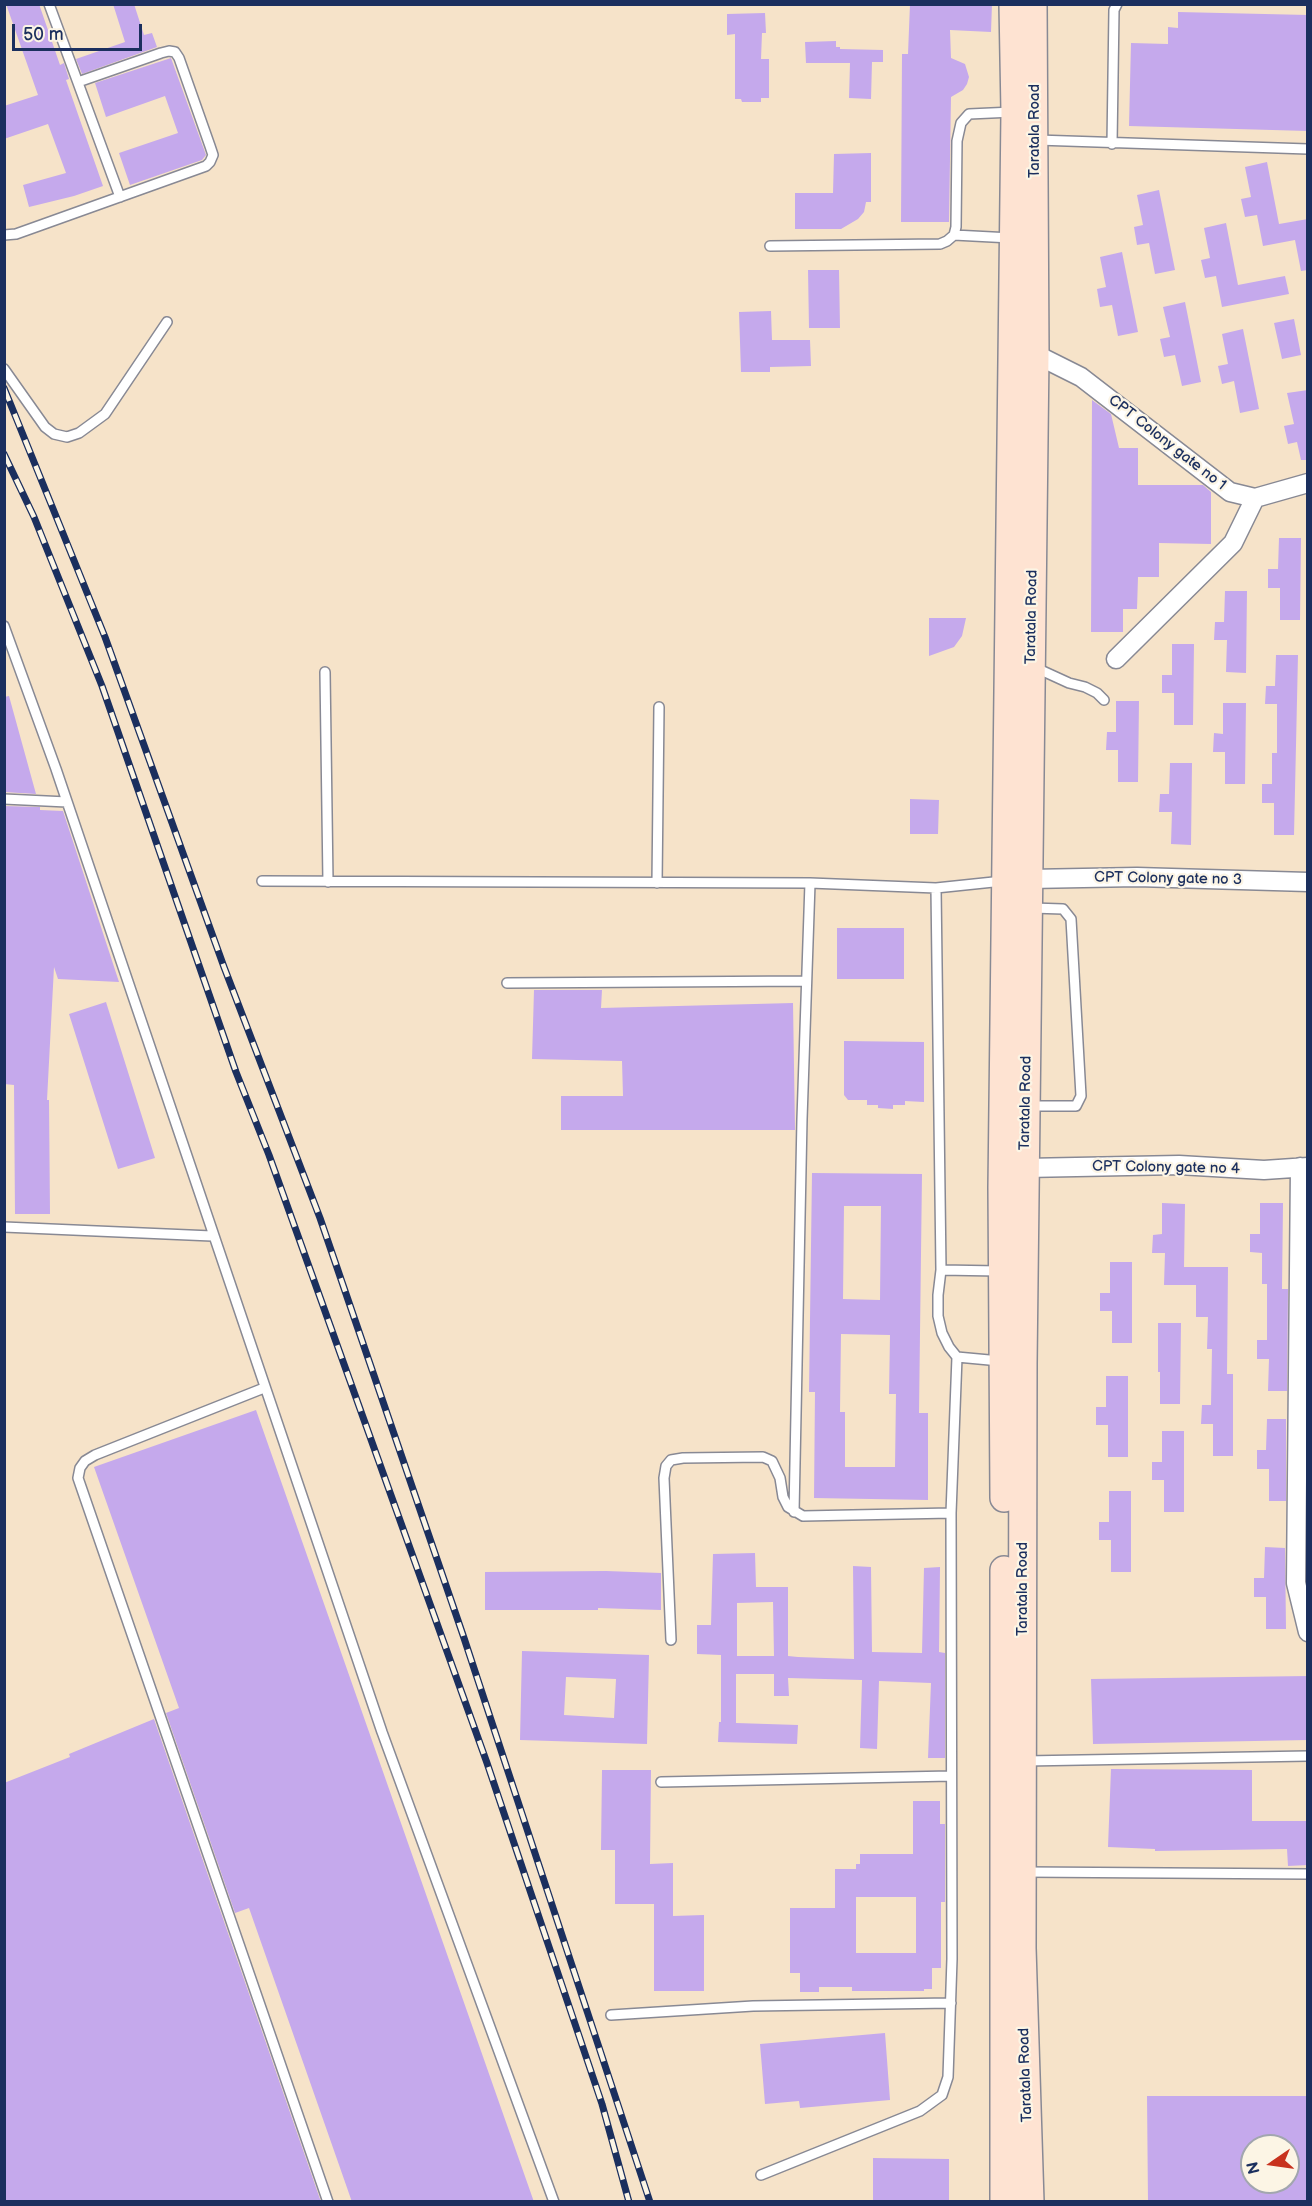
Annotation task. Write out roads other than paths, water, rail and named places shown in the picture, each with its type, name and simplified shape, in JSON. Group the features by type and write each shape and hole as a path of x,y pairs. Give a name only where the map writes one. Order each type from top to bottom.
{"main road":[{"path":"1004,2202 1017,880 1028,337 1012,238 1015,112 1013,4"},
{"name":"Taratala Road","path":"1013,1271 1025,1168 1026,1106 1028,908 1017,880 1031,666 1028,337 1035,140 1033,4"},
{"name":"Taratala Road","path":"1013,1362 1023,1761 1022,1948 1030,2202"}],"street":[{"name":"CPT Colony gate no 1","path":"1028,337 1230,492 1255,498"},
{"path":"1116,659 1233,543 1255,498 1308,483"},
{"name":"CPT Colony gate no 3","path":"1017,880 1137,877 1308,882"},
{"name":"CPT Colony gate no 4","path":"1025,1168 1179,1165 1264,1170 1304,1167"},
{"path":"1304,1167 1296,1582 1308,1632"}],"lane":[{"path":"49,4 120,197"},
{"path":"1112,144 1114,10 1117,4"},
{"path":"4,235 16,234 206,166 210,162 213,155 175,52 170,51 78,82"},
{"path":"954,235 957,141 961,123 969,114 1015,112"},
{"path":"1035,140 1308,149"},
{"path":"770,246 940,244 954,235 1012,238"},
{"path":"4,369 45,427 54,434 67,436 86,429 105,414 166,322"},
{"path":"4,626 67,802 212,1236 382,1732 554,2202"},
{"path":"1031,666 1085,687 1097,693 1104,700"},
{"path":"326,672 328,882"},
{"path":"657,883 659,707"},
{"path":"4,800 67,802"},
{"path":"261,881 810,883 936,888 1017,880"},
{"path":"794,1512 810,883"},
{"path":"760,2175 920,2111 942,2095 948,2078 951,2003 951,1513 957,1357 942,1333 938,1316 938,1295 942,1270 936,888"},
{"path":"1026,1106 1076,1106 1081,1096 1071,919 1064,909 1028,908"},
{"path":"507,983 806,981"},
{"path":"4,1227 212,1236"},
{"path":"942,1270 1013,1271"},
{"path":"957,1357 1013,1362"},
{"path":"264,1388 95,1455 85,1461 80,1468 78,1478 328,2202"},
{"path":"671,1640 664,1478 666,1466 671,1460 763,1457 772,1461 780,1478 783,1497 788,1507 794,1512 814,1516 951,1513"},
{"path":"1023,1761 1308,1756"},
{"path":"661,1782 951,1776"},
{"path":"1023,1872 1308,1874"},
{"path":"611,2015 753,2006 951,2003"}],"railway":[{"path":"4,388 105,637 224,967 320,1218 464,1638 650,2202"},
{"path":"4,454 34,517 102,686 236,1072 269,1155 487,1763 602,2104 629,2202"}]}
